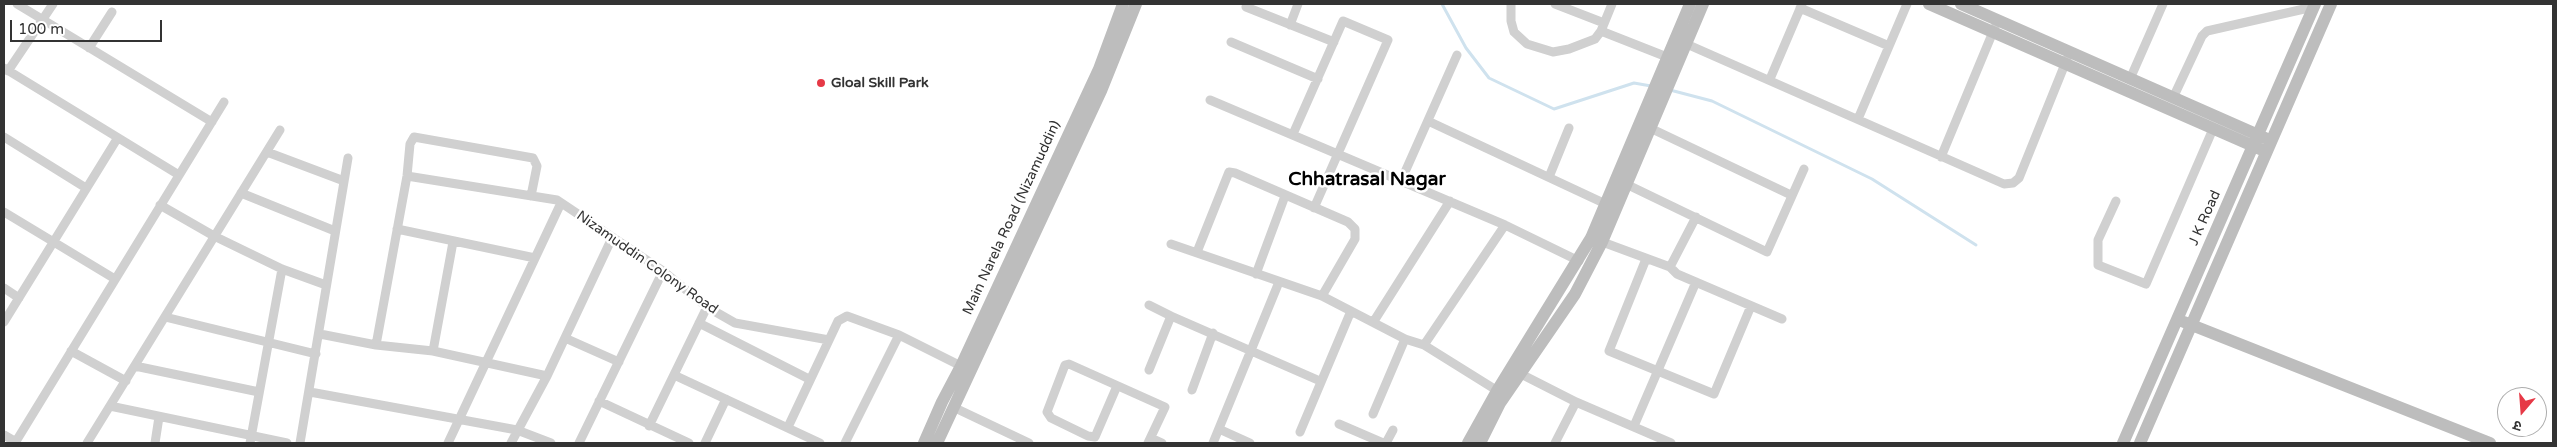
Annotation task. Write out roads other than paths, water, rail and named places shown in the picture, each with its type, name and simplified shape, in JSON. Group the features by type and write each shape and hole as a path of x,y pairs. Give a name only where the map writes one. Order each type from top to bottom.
{"street":[{"path":"17,4 212,122"},
{"path":"53,4 6,69 179,175"},
{"name":"Main Narela Road (Nizamuddin)","path":"937,443 967,369 1099,69 1123,4"},
{"name":"Main Narela Road (Nizamuddin)","path":"924,443 942,402 967,369 1101,91 1136,4"},
{"path":"1290,25 1298,4"},
{"path":"1511,4 1511,22 1514,32 1527,44 1553,52 1569,49 1595,39 1603,27 1612,4"},
{"path":"1555,4 1667,57"},
{"path":"1612,207 1628,185 1672,77 1690,4"},
{"path":"1468,443 1516,372 1575,294 1612,207 1661,70 1667,57 1680,41 1703,4"},
{"path":"1858,119 1907,4"},
{"path":"1929,4 1996,26 2068,58 2213,129 2255,141"},
{"path":"1961,4 1996,26"},
{"path":"2130,79 2163,4"},
{"path":"2140,443 2331,4"},
{"path":"1770,79 1801,6 1889,46"},
{"path":"2173,98 2202,36 2207,31 2314,6"},
{"name":"J K Road","path":"2123,443 2314,6"},
{"path":"1246,7 1334,42"},
{"path":"89,48 112,12"},
{"path":"1293,134 1343,21 1388,40 1339,156 1314,208"},
{"path":"1941,157 1996,26"},
{"path":"1680,41 1770,79 2004,184 2013,183 2019,178 2068,58"},
{"path":"1231,42 1318,79"},
{"path":"1401,181 1457,55"},
{"path":"2068,58 2130,79 2173,98 2269,147"},
{"path":"1210,100 1505,225 1579,262"},
{"path":"4,435 16,443 224,102"},
{"path":"1428,121 1612,207"},
{"path":"1549,177 1569,128"},
{"path":"1650,128 1791,195"},
{"path":"2116,201 2098,240 2098,264 2146,284 2213,129"},
{"path":"87,443 280,130"},
{"path":"4,137 86,188"},
{"path":"376,345 407,176 410,144 414,137 533,158 537,166 531,196"},
{"path":"4,322 117,138"},
{"path":"267,152 344,181"},
{"path":"300,443 320,334 326,286 348,158"},
{"path":"1628,185 1767,252 1804,169"},
{"path":"1197,252 1228,172 1348,222 1355,229 1355,239 1322,296"},
{"name":"Nizamuddin Colony Road","path":"407,176 531,196 561,203 663,271 708,307 735,323 829,340"},
{"path":"241,193 335,231"},
{"path":"1256,274 1285,196"},
{"path":"1374,322 1450,201"},
{"path":"448,443 484,363 561,203"},
{"path":"160,205 214,236 282,269 326,286"},
{"path":"4,212 115,279"},
{"path":"1670,267 1696,217"},
{"path":"1424,345 1505,225"},
{"path":"397,229 535,258"},
{"path":"511,443 547,376 612,238"},
{"path":"1597,240 1670,267 1677,274 1782,319"},
{"path":"1516,372 1579,262 1597,240"},
{"path":"433,351 453,242"},
{"path":"1171,244 1322,296 1405,339 1424,345 1501,394"},
{"path":"1646,258 1609,351 1714,394 1751,306"},
{"path":"251,440 267,343 282,269"},
{"path":"579,443 663,271"},
{"path":"1213,443 1280,282"},
{"path":"1634,426 1696,282"},
{"path":"4,288 19,298"},
{"path":"1149,305 1252,349 1320,381"},
{"path":"649,426 708,307"},
{"path":"1300,432 1351,311"},
{"path":"788,427 838,321 847,316 898,335 967,369"},
{"path":"1149,370 1171,316"},
{"path":"165,317 316,354"},
{"path":"2177,319 2490,443"},
{"name":"Nizamuddin Colony Road","path":"699,323 809,379"},
{"path":"1192,390 1213,333"},
{"path":"320,334 376,345 433,351 547,376"},
{"path":"846,443 898,335"},
{"path":"565,338 619,362"},
{"path":"1373,414 1405,339"},
{"path":"71,351 126,381"},
{"path":"1117,386 1095,437 1088,436 1051,418 1047,412 1065,365 1069,364 1165,407 1149,441 1162,443"},
{"path":"135,366 259,392"},
{"path":"1516,372 1576,402 1671,443"},
{"path":"674,375 820,443"},
{"path":"310,392 517,430 552,443"},
{"path":"1480,443 1501,394"},
{"path":"705,443 726,400"},
{"path":"599,401 649,426 689,443"},
{"path":"1555,443 1576,402"},
{"path":"110,406 251,440 287,443"},
{"path":"953,407 1029,443"},
{"path":"155,443 160,417"},
{"path":"1339,424 1385,443 1393,430"},
{"path":"1219,429 1250,443"}],"waterway":[{"path":"1442,4 1466,48 1489,78 1554,109 1634,83 1651,86"},
{"path":"1670,90 1712,101 1872,179 1976,245"}],"place":[{"name":"Gloal Skill Park","path":"821,83"}],"district":[{"name":"Chhatrasal Nagar","path":"1367,180"}]}
